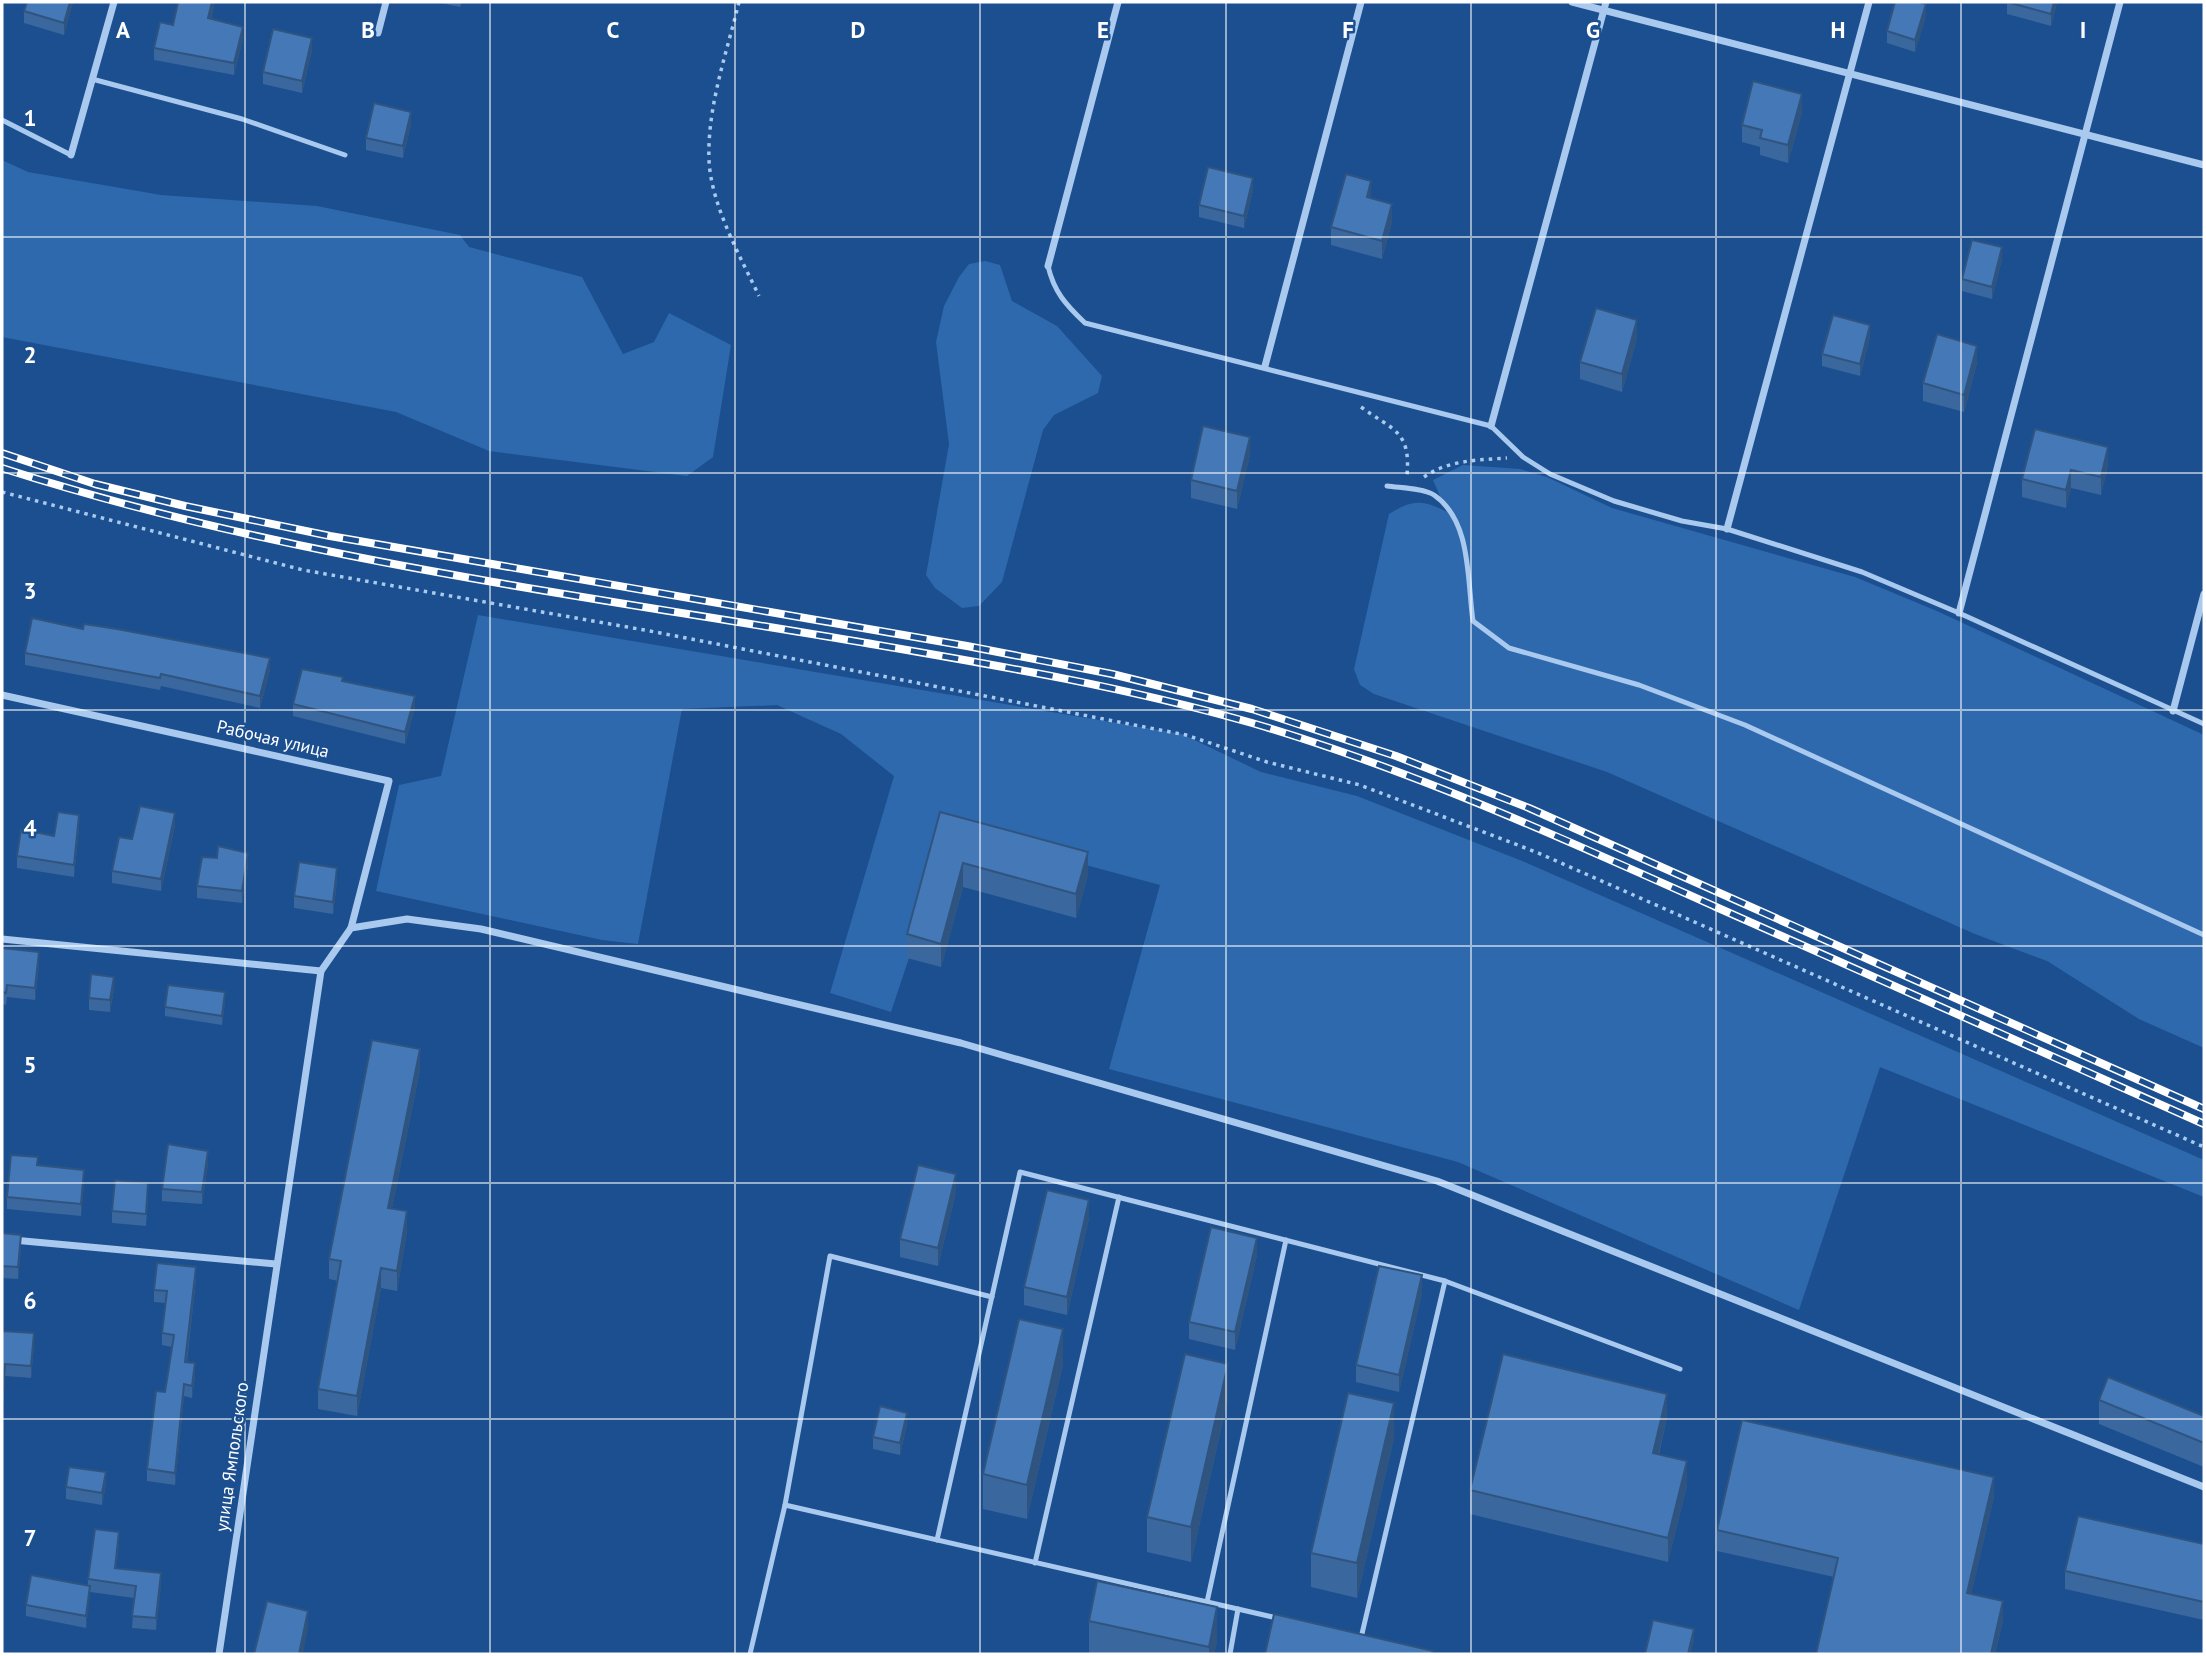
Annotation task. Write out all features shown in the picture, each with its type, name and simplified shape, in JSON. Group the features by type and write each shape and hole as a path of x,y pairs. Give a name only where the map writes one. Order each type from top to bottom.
{"street":[{"path":"71,155 114,2"},
{"path":"378,33 386,2"},
{"path":"1048,266 1118,2"},
{"path":"1265,366 1361,2"},
{"path":"1572,2 1605,6 2084,136 2204,165"},
{"path":"1727,529 1869,2"},
{"path":"1959,612 2120,2"},
{"path":"1491,426 1605,6"},
{"path":"2173,711 2204,594"},
{"name":"Рабочая улица","path":"2,695 388,781 351,928"},
{"path":"2,939 321,971 351,928 407,919 481,929 961,1044 1437,1181 2204,1486"},
{"name":"улица Ямпольского","path":"219,1654 321,971"},
{"path":"2,1239 276,1264"}],"lane":[{"path":"92,79 242,119 345,155"},
{"path":"2,120 71,155"},
{"path":"1048,266 1052,286 1086,323 1265,366 1346,390 1491,426 1523,457 1550,474 1614,501 1682,521 1727,529 1862,572 1959,612 2204,724"},
{"path":"1387,486 1433,494 1450,510 1460,528 1473,621 1509,648 1639,685 1745,724 2204,935"},
{"path":"937,1540 1020,1172 1445,1281 1680,1369"},
{"path":"1035,1563 1119,1197"},
{"path":"1207,1602 1286,1240"},
{"path":"750,1654 785,1505 830,1256 992,1297"},
{"path":"1349,1635 1361,1637 1445,1281"},
{"path":"785,1505 1287,1621"},
{"path":"1230,1654 1238,1609"}],"path":[{"path":"739,2 714,110 709,162 723,219 759,296"},
{"path":"1346,390 1363,409 1399,433 1407,445 1406,489"},
{"path":"1406,489 1433,470 1461,461 1523,457"},
{"path":"2,492 303,570 650,631 1186,735 1267,762 1360,785 1536,852 2204,1147"}],"shaded area":[{"path":"2,160 28,172 161,195 317,206 460,235 469,247 582,277 623,354 654,342 669,313 731,345 713,457 687,476 489,451 396,412 2,337"},
{"path":"985,261 1000,265 1012,301 1057,326 1102,376 1098,393 1054,415 1043,430 1002,582 979,606 962,608 935,588 926,575 949,444 936,342 944,306 959,277 969,264"},
{"path":"1463,465 1520,469 1547,477 1612,508 1855,577 1937,611 2204,735 2204,1048 2139,1019 2047,961 1975,934 1607,772 1374,694 1360,685 1354,669 1389,514 1418,503 1447,512 1433,480"},
{"path":"478,615 1182,734 1261,772 1357,796 1527,863 2204,1160 2204,1197 1880,1067 1799,1310 1458,1162 1109,1069 1160,885 952,829 891,1012 830,993 894,776 841,734 777,705 682,709 638,944 602,940 376,891 399,785 441,776"}],"building":[{"path":"27,2 70,2 64,23 24,11"},
{"path":"178,2 212,2 208,18 243,27 234,63 154,48 160,22 173,25"},
{"path":"1895,2 1926,4 1915,40 1887,31"},
{"path":"2007,2 2054,2 2051,14"},
{"path":"273,29 312,38 302,81 263,72"},
{"path":"1753,81 1802,94 1788,145 1760,138 1762,130 1742,125"},
{"path":"374,103 411,112 403,146 366,138"},
{"path":"1208,167 1253,178 1244,216 1199,205"},
{"path":"1346,174 1371,181 1367,197 1392,204 1382,241 1331,227"},
{"path":"1972,240 2002,247 1992,287 1962,279"},
{"path":"1596,308 1637,320 1622,374 1580,362"},
{"path":"1833,315 1870,325 1860,364 1822,354"},
{"path":"1937,334 1977,346 1964,395 1923,383"},
{"path":"1203,426 1250,437 1237,491 1191,480"},
{"path":"2035,429 2108,447 2101,477 2071,470 2066,490 2022,479"},
{"path":"32,618 83,629 84,624 117,629 270,658 260,696 161,674 160,678 25,653"},
{"path":"302,669 343,677 342,681 415,696 405,732 293,704"},
{"path":"140,806 175,813 161,879 112,871 119,837 132,839"},
{"path":"58,812 79,815 74,865 17,856 21,829 54,836"},
{"path":"940,812 1088,852 1076,894 963,863 941,944 907,934"},
{"path":"218,846 248,853 242,891 197,886 202,857 217,858"},
{"path":"299,862 337,868 333,902 294,896"},
{"path":"2,948 39,952 35,988 7,985 6,993 2,992"},
{"path":"91,974 114,977 110,1000 89,998"},
{"path":"168,985 225,992 222,1016 165,1007"},
{"path":"372,1040 420,1049 388,1208 407,1211 397,1271 381,1268 357,1396 318,1389 341,1261 329,1259"},
{"path":"168,1144 208,1151 202,1192 162,1189"},
{"path":"11,1155 38,1157 37,1165 84,1170 81,1204 7,1197"},
{"path":"918,1165 956,1174 938,1248 900,1239"},
{"path":"115,1180 148,1183 146,1214 112,1211"},
{"path":"1047,1190 1089,1200 1067,1297 1024,1287"},
{"path":"1211,1227 1257,1238 1235,1332 1189,1322"},
{"path":"2,1233 21,1235 18,1267 2,1266"},
{"path":"157,1263 196,1267 185,1362 195,1363 192,1386 184,1384 175,1473 147,1469 156,1391 165,1392 174,1335 162,1333 167,1291 154,1290"},
{"path":"1379,1266 1422,1275 1399,1375 1356,1365"},
{"path":"1019,1319 1063,1329 1027,1485 983,1474"},
{"path":"2,1331 34,1333 31,1366 5,1364 3,1396 2,1396"},
{"path":"1185,1354 1228,1364 1191,1527 1147,1517"},
{"path":"1503,1354 1667,1394 1653,1453 1687,1461 1668,1538 1470,1490"},
{"path":"2108,1377 2204,1416 2204,1443 2099,1400"},
{"path":"1348,1393 1394,1403 1357,1563 1311,1553"},
{"path":"880,1406 907,1413 900,1443 873,1437"},
{"path":"1742,1420 1994,1477 1967,1593 2003,1601 1991,1654 1816,1654 1838,1558 1717,1530"},
{"path":"69,1467 106,1472 102,1493 66,1487"},
{"path":"2078,1516 2204,1544 2204,1602 2065,1571"},
{"path":"95,1529 119,1532 115,1568 161,1573 156,1618 132,1616 136,1586 88,1579"},
{"path":"31,1575 90,1586 86,1616 26,1605"},
{"path":"1097,1581 1217,1607 1209,1647 1089,1621"},
{"path":"267,1601 308,1611 299,1654 254,1654"},
{"path":"1274,1614 1433,1651 1432,1654 1265,1654"},
{"path":"1653,1620 1694,1629 1688,1654 1645,1654"}],"railway":[{"path":"2,453 95,484 330,536 967,646 1112,674 1252,709 1396,756 1529,808 2204,1109"},
{"path":"2,468 108,499 322,550 539,590 1012,668 1157,698 1252,723 1371,762 1545,831 2204,1124"}]}
